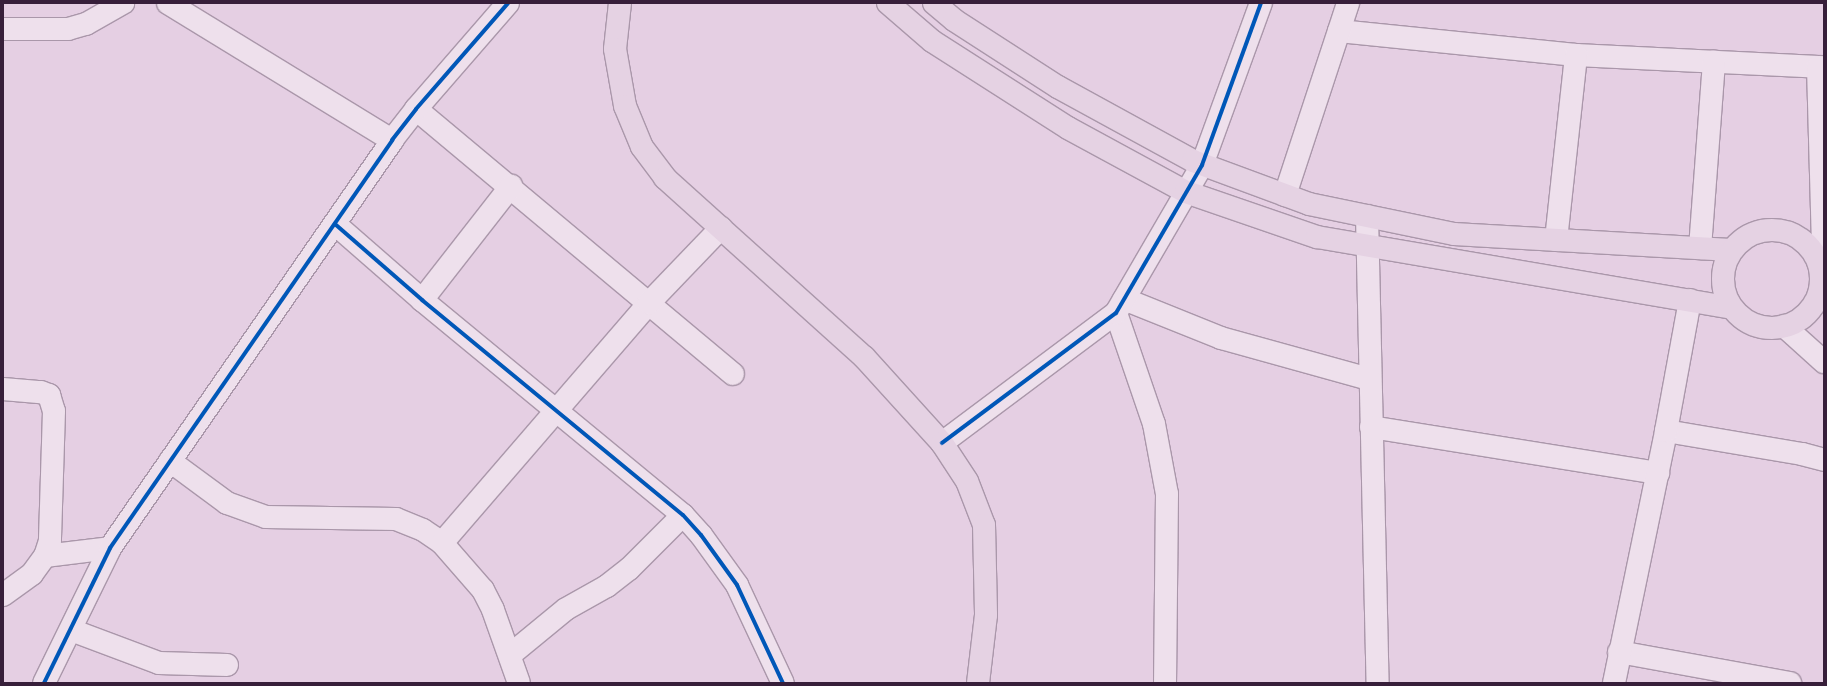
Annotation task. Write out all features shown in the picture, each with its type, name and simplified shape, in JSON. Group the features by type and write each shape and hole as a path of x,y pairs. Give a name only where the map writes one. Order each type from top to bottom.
{"main road":[{"path":"620,3 616,49 625,106 642,147 665,178 864,356 942,443 967,481 984,525 986,615 978,683"},
{"path":"888,3 932,41 1062,124 1186,192 1317,237 1731,308"},
{"path":"934,3 954,20 1058,87 1202,165 1309,204 1454,234 1731,250"},
{"path":"1764,230 1785,232 1819,248 1822,285 1812,308 1799,320 1784,326 1760,327 1742,319 1731,308 1723,287 1724,267 1731,250 1743,239 1764,230"}],"street":[{"path":"3,29 68,29 86,24 123,3"},
{"path":"168,3 392,140"},
{"path":"44,683 110,548 392,140 416,109 508,3"},
{"path":"942,443 1120,306 1202,165 1261,3"},
{"path":"1285,195 1348,3"},
{"path":"1338,31 1576,55 1821,67 1819,248"},
{"path":"1556,240 1576,55"},
{"path":"1700,248 1714,62"},
{"path":"416,109 511,186 733,374"},
{"path":"422,300 511,186"},
{"path":"1367,216 1369,379 1378,683"},
{"path":"335,224 422,300 683,515 702,535 737,585 783,683"},
{"path":"442,543 649,303 721,228"},
{"path":"1614,683 1619,652 1658,472 1690,300"},
{"path":"1120,306 1221,338 1369,379"},
{"path":"1120,306 1154,424 1167,494 1165,683"},
{"path":"1784,326 1824,362"},
{"path":"3,389 41,392 49,395 52,402 50,541 45,556 32,574 3,595"},
{"path":"1371,427 1658,472"},
{"path":"1666,431 1802,454 1824,460"},
{"path":"170,461 227,503 248,512 266,517 288,519 396,519 423,530 442,543 483,590 510,655 519,683"},
{"path":"510,655 566,609 607,586 629,569 683,515"},
{"path":"45,556 110,548"},
{"path":"71,630 159,663 227,665"},
{"path":"1619,652 1755,680 1790,683"}],"cycle path":[{"path":"44,683 110,548 392,140 416,109 508,3"},
{"path":"942,443 1116,313 1202,165 1261,3"},
{"path":"335,224 422,300 683,515 701,535 737,585 783,683"}]}
